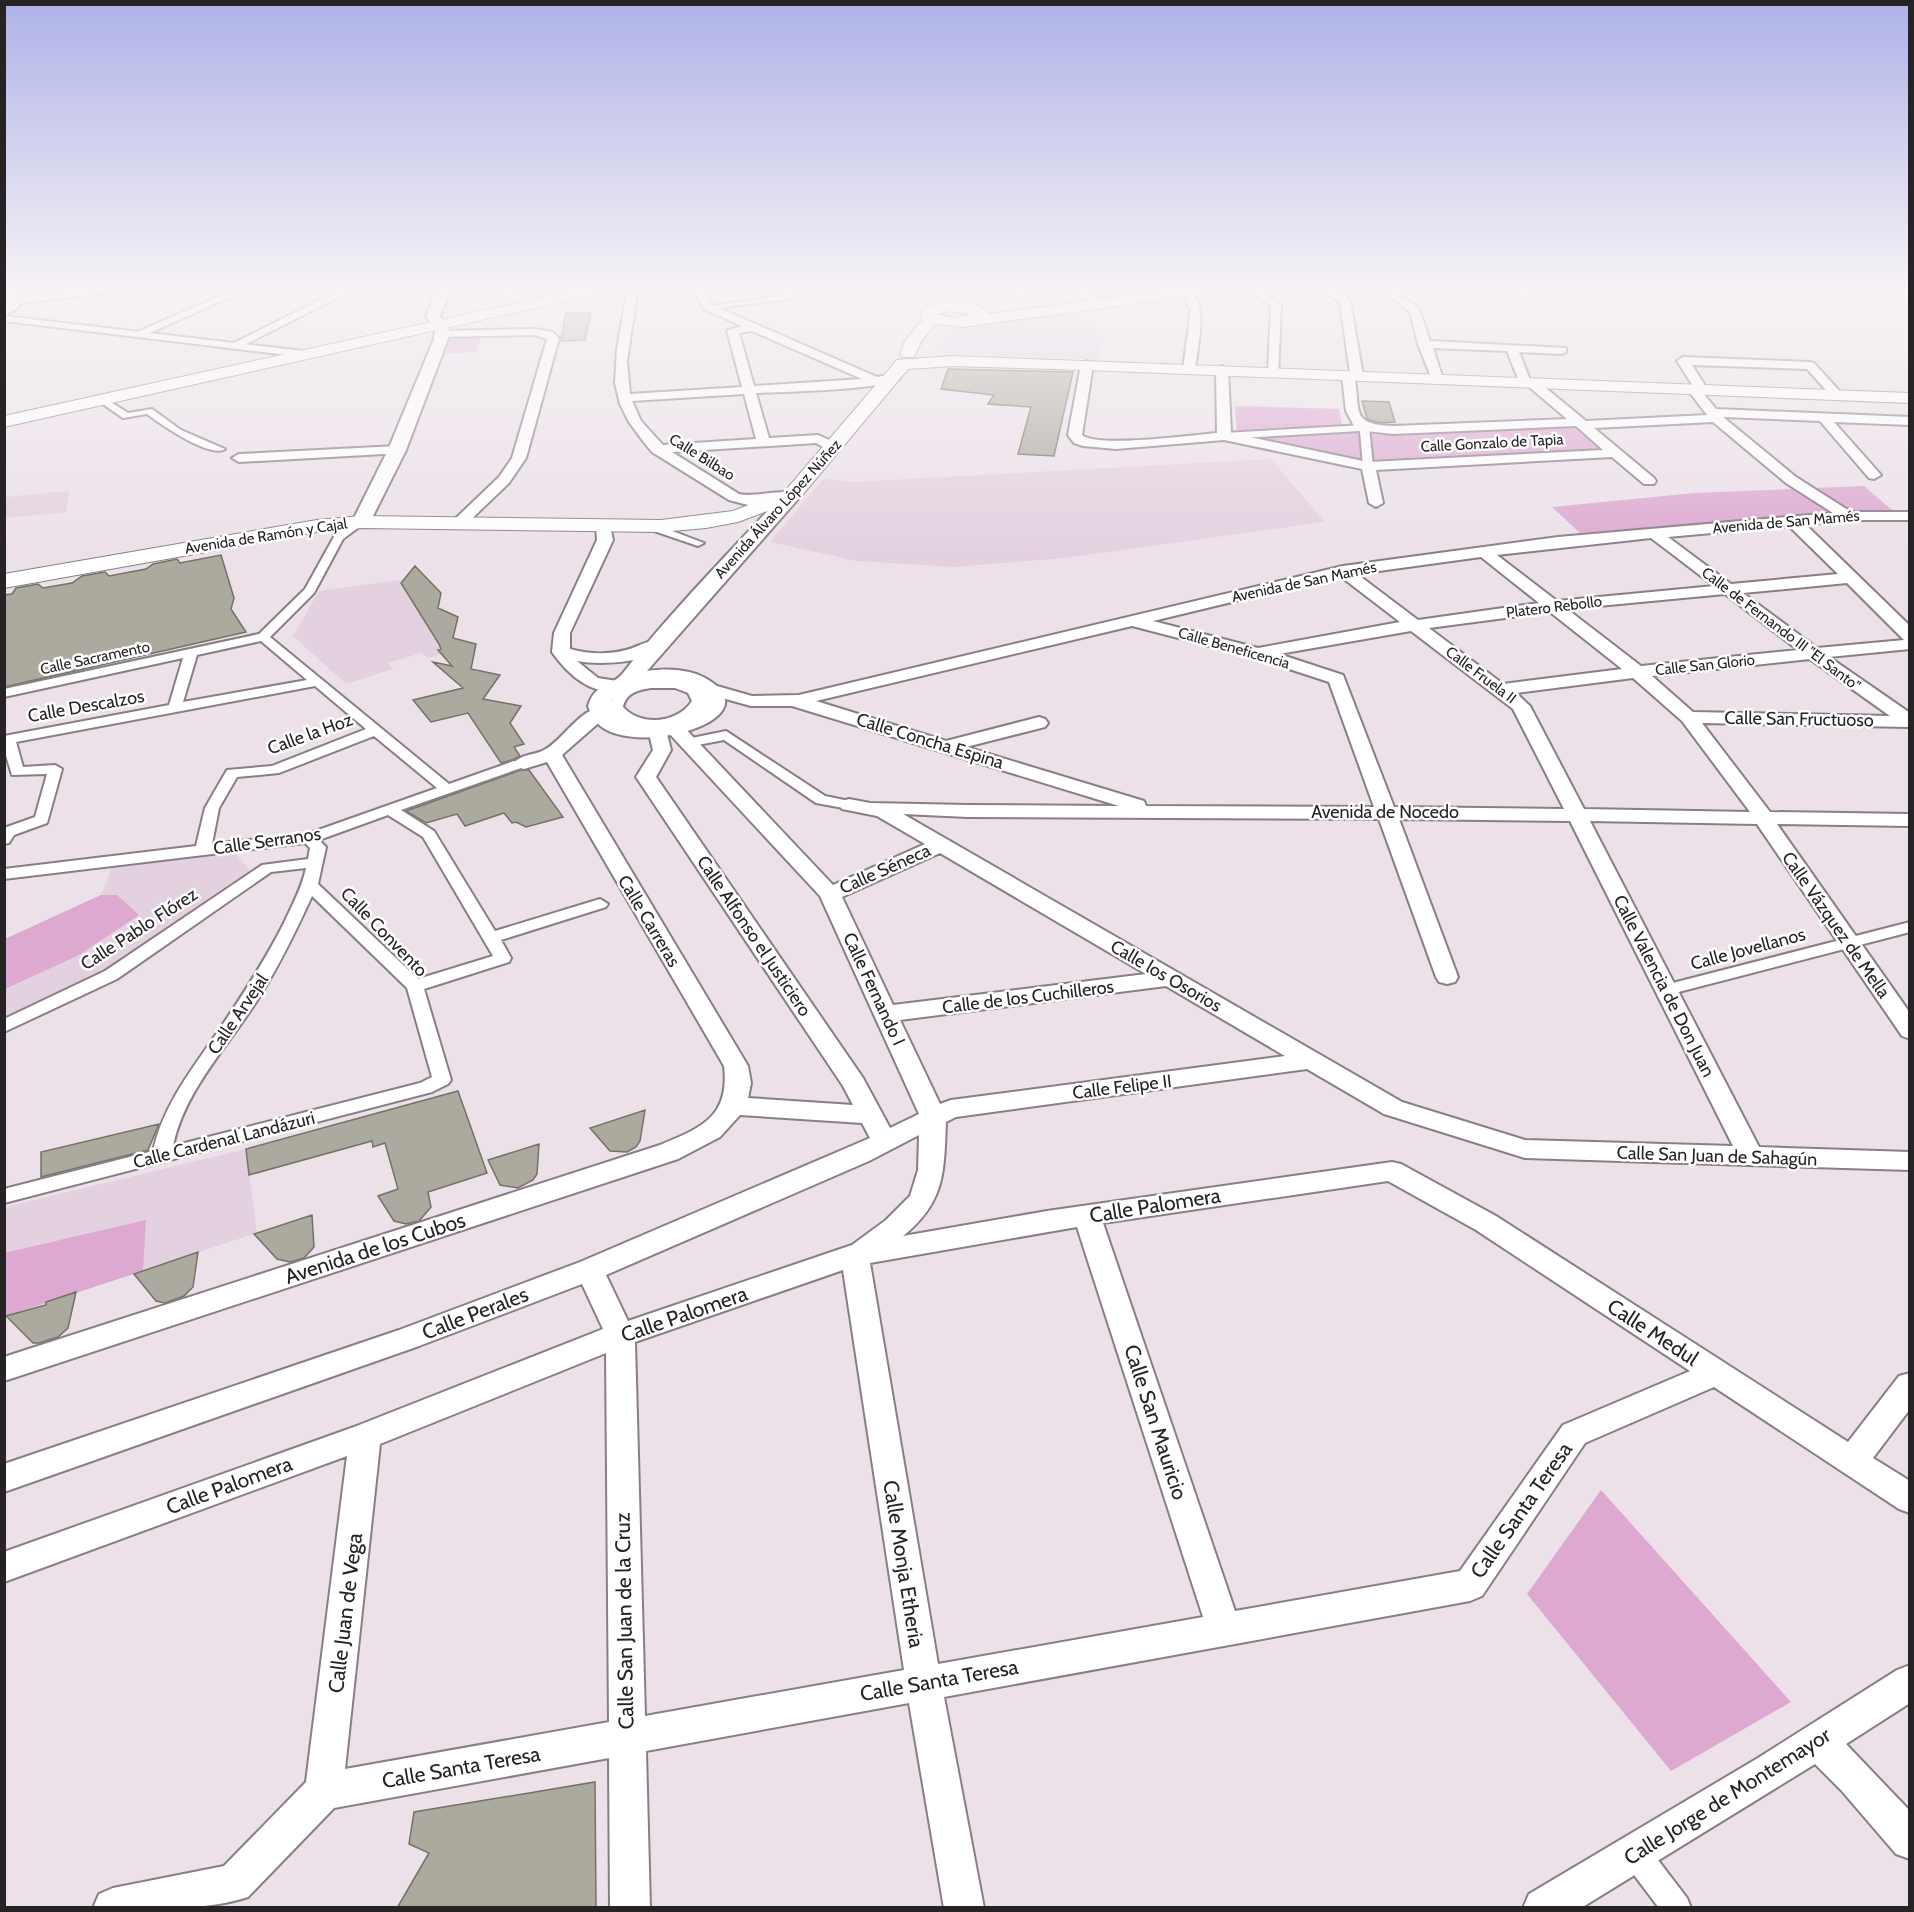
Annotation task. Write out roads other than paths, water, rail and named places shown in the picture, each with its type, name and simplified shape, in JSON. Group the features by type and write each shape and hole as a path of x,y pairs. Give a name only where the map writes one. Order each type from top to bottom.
{"main road":[{"path":"4,422 207,376"},
{"name":"Avenida Álvaro López Núñez","path":"792,495 899,376"},
{"path":"1358,376 1529,383 1696,384 1910,398"},
{"name":"Avenida de Ramón y Cajal","path":"4,582 317,526 362,522 661,526 725,519 765,507 792,495"}],"street":[{"path":"423,376 397,450 362,522 339,537 310,591 266,636 321,685 447,789"},
{"path":"458,524 504,480 519,458 542,376"},
{"name":"Calle Bilbao","path":"621,376 624,398 641,431 657,449 734,497 748,501 792,495"},
{"path":"745,376 763,442"},
{"path":"624,398 749,391 850,376"},
{"name":"Calle Gonzalo de Tapia","path":"1085,376 1075,435 1079,440 1088,443 1116,445 1224,436 1368,466 1617,453"},
{"path":"1222,376 1224,436 1364,428 1393,430 1581,423 1714,415 1910,421"},
{"path":"1352,376 1355,421 1364,428 1368,466 1376,503"},
{"path":"1526,376 1529,383 1581,423 1649,481"},
{"path":"1837,395 1821,378 1696,384 1714,415 1803,488 1848,516"},
{"path":"103,400 126,416 149,411 177,432 220,449"},
{"path":"1823,417 1874,475"},
{"path":"657,449 818,439 833,447"},
{"path":"238,458 397,450"},
{"name":"Avenida Álvaro López Núñez","path":"602,712 601,701 607,693 630,684 656,645 792,495"},
{"name":"Avenida de San Mamés","path":"710,689 751,701 799,700 1343,571 1654,533 1848,516 1909,516"},
{"path":"1793,521 1910,636"},
{"path":"558,749 579,728 602,712 610,722 621,726 673,734 700,717 713,703 714,696 710,689 694,679 669,675 630,684 619,697 616,708 624,717 644,723 669,721 690,712 699,701 697,695 686,686 666,683 630,684 593,683 571,665 561,652 562,633 605,540 603,526"},
{"name":"Avenida de Ramón y Cajal","path":"603,526 655,528 698,543"},
{"name":"Calle de Fernando III \"El Santo\"","path":"1654,533 1813,654 1909,722"},
{"name":"Calle Vázquez de Mella","path":"1484,552 1637,672 1688,717 1764,818 1910,1031"},
{"name":"Calle Fruela II","path":"1343,571 1521,706 1576,814"},
{"name":"Platero Rebollo","path":"1258,653 1414,625 1555,606 1851,578"},
{"name":"Calle Beneficencia","path":"1130,620 1258,653 1337,679 1387,812"},
{"name":"Calle Sacramento","path":"4,693 266,636"},
{"name":"Calle San Glorio","path":"1500,690 1637,672 1910,644"},
{"path":"561,652 583,659 608,659 641,652 656,645"},
{"path":"656,645 652,657 653,663 669,675"},
{"path":"174,709 191,653"},
{"name":"Calle Descalzos","path":"7,740 321,685"},
{"name":"Calle Concha Espina","path":"700,717 724,711 799,700 1157,811"},
{"name":"Calle San Fructuoso","path":"1688,717 1909,722"},
{"path":"945,747 1039,723"},
{"name":"Calle Serranos","path":"4,874 309,838 621,726"},
{"name":"Calle la Hoz","path":"202,850 212,808 232,773 274,770 376,730"},
{"name":"Calle los Osorios","path":"673,734 726,735 821,800 883,811 1402,1111"},
{"name":"Calle Fernando I","path":"673,734 830,894 933,1117 932,1170 922,1200 896,1227 855,1255"},
{"name":"Calle Alfonso el Justiciero","path":"673,734 646,777 854,1084 884,1141"},
{"path":"4,840 8,832 42,820 55,769 17,772 7,740"},
{"name":"Calle Carreras","path":"558,749 736,1066 739,1081 733,1106"},
{"path":"432,778 486,776"},
{"name":"Avenida de Nocedo","path":"855,806 968,811 1387,812 1910,820"},
{"path":"390,810 429,834 503,958 415,986"},
{"path":"935,842 934,830 948,817 968,811"},
{"path":"1387,812 1447,977"},
{"name":"Calle Valencia de Don Juan","path":"1576,814 1751,1157"},
{"path":"309,838 318,847 312,873"},
{"name":"Calle Séneca","path":"830,894 935,842"},
{"name":"Calle Pablo Flórez","path":"4,1026 111,975 267,868 312,873"},
{"name":"Calle Convento","path":"312,873 415,986 442,1080"},
{"name":"Calle Arvejal","path":"162,1156 167,1128 189,1086 251,997 277,953 312,873"},
{"path":"491,938 600,904"},
{"name":"Calle Jovellanos","path":"1666,990 1910,927"},
{"name":"Calle de los Cuchilleros","path":"885,1014 1171,978"},
{"name":"Calle Felipe II","path":"933,1117 951,1109 1312,1060"},
{"name":"Calle Cardenal Landázuri","path":"4,1196 426,1088 442,1080"},
{"path":"733,1106 870,1115"},
{"name":"Avenida de los Cubos","path":"4,1369 669,1152 697,1140 717,1126 733,1106"},
{"name":"Calle San Juan de Sahagún","path":"1402,1111 1525,1149 1910,1161"},
{"name":"Calle Perales","path":"4,1478 409,1338 590,1269 774,1192 933,1117"},
{"name":"Calle Palomera","path":"4,1568 365,1436 621,1335 855,1255 931,1240 1392,1171"},
{"name":"Calle Medul","path":"1392,1171 1486,1223 1910,1499"},
{"name":"Calle San Mauricio","path":"1088,1216 1224,1629"},
{"path":"896,1227 910,1235 931,1240"},
{"name":"Calle Monja Etheria","path":"855,1255 923,1683 964,1908"},
{"path":"590,1269 621,1335"},
{"name":"Calle San Juan de la Cruz","path":"621,1335 630,1908"},
{"name":"Calle Santa Teresa","path":"324,1791 1470,1585 1574,1434 1716,1373"},
{"path":"1852,1461 1910,1385"},
{"name":"Calle Juan de Vega","path":"324,1791 365,1436"},
{"name":"Calle Jorge de Montemayor","path":"1543,1908 1910,1682"},
{"path":"1817,1741 1910,1840"},
{"path":"113,1908 234,1883 324,1791"},
{"path":"1635,1853 1677,1908"}]}
